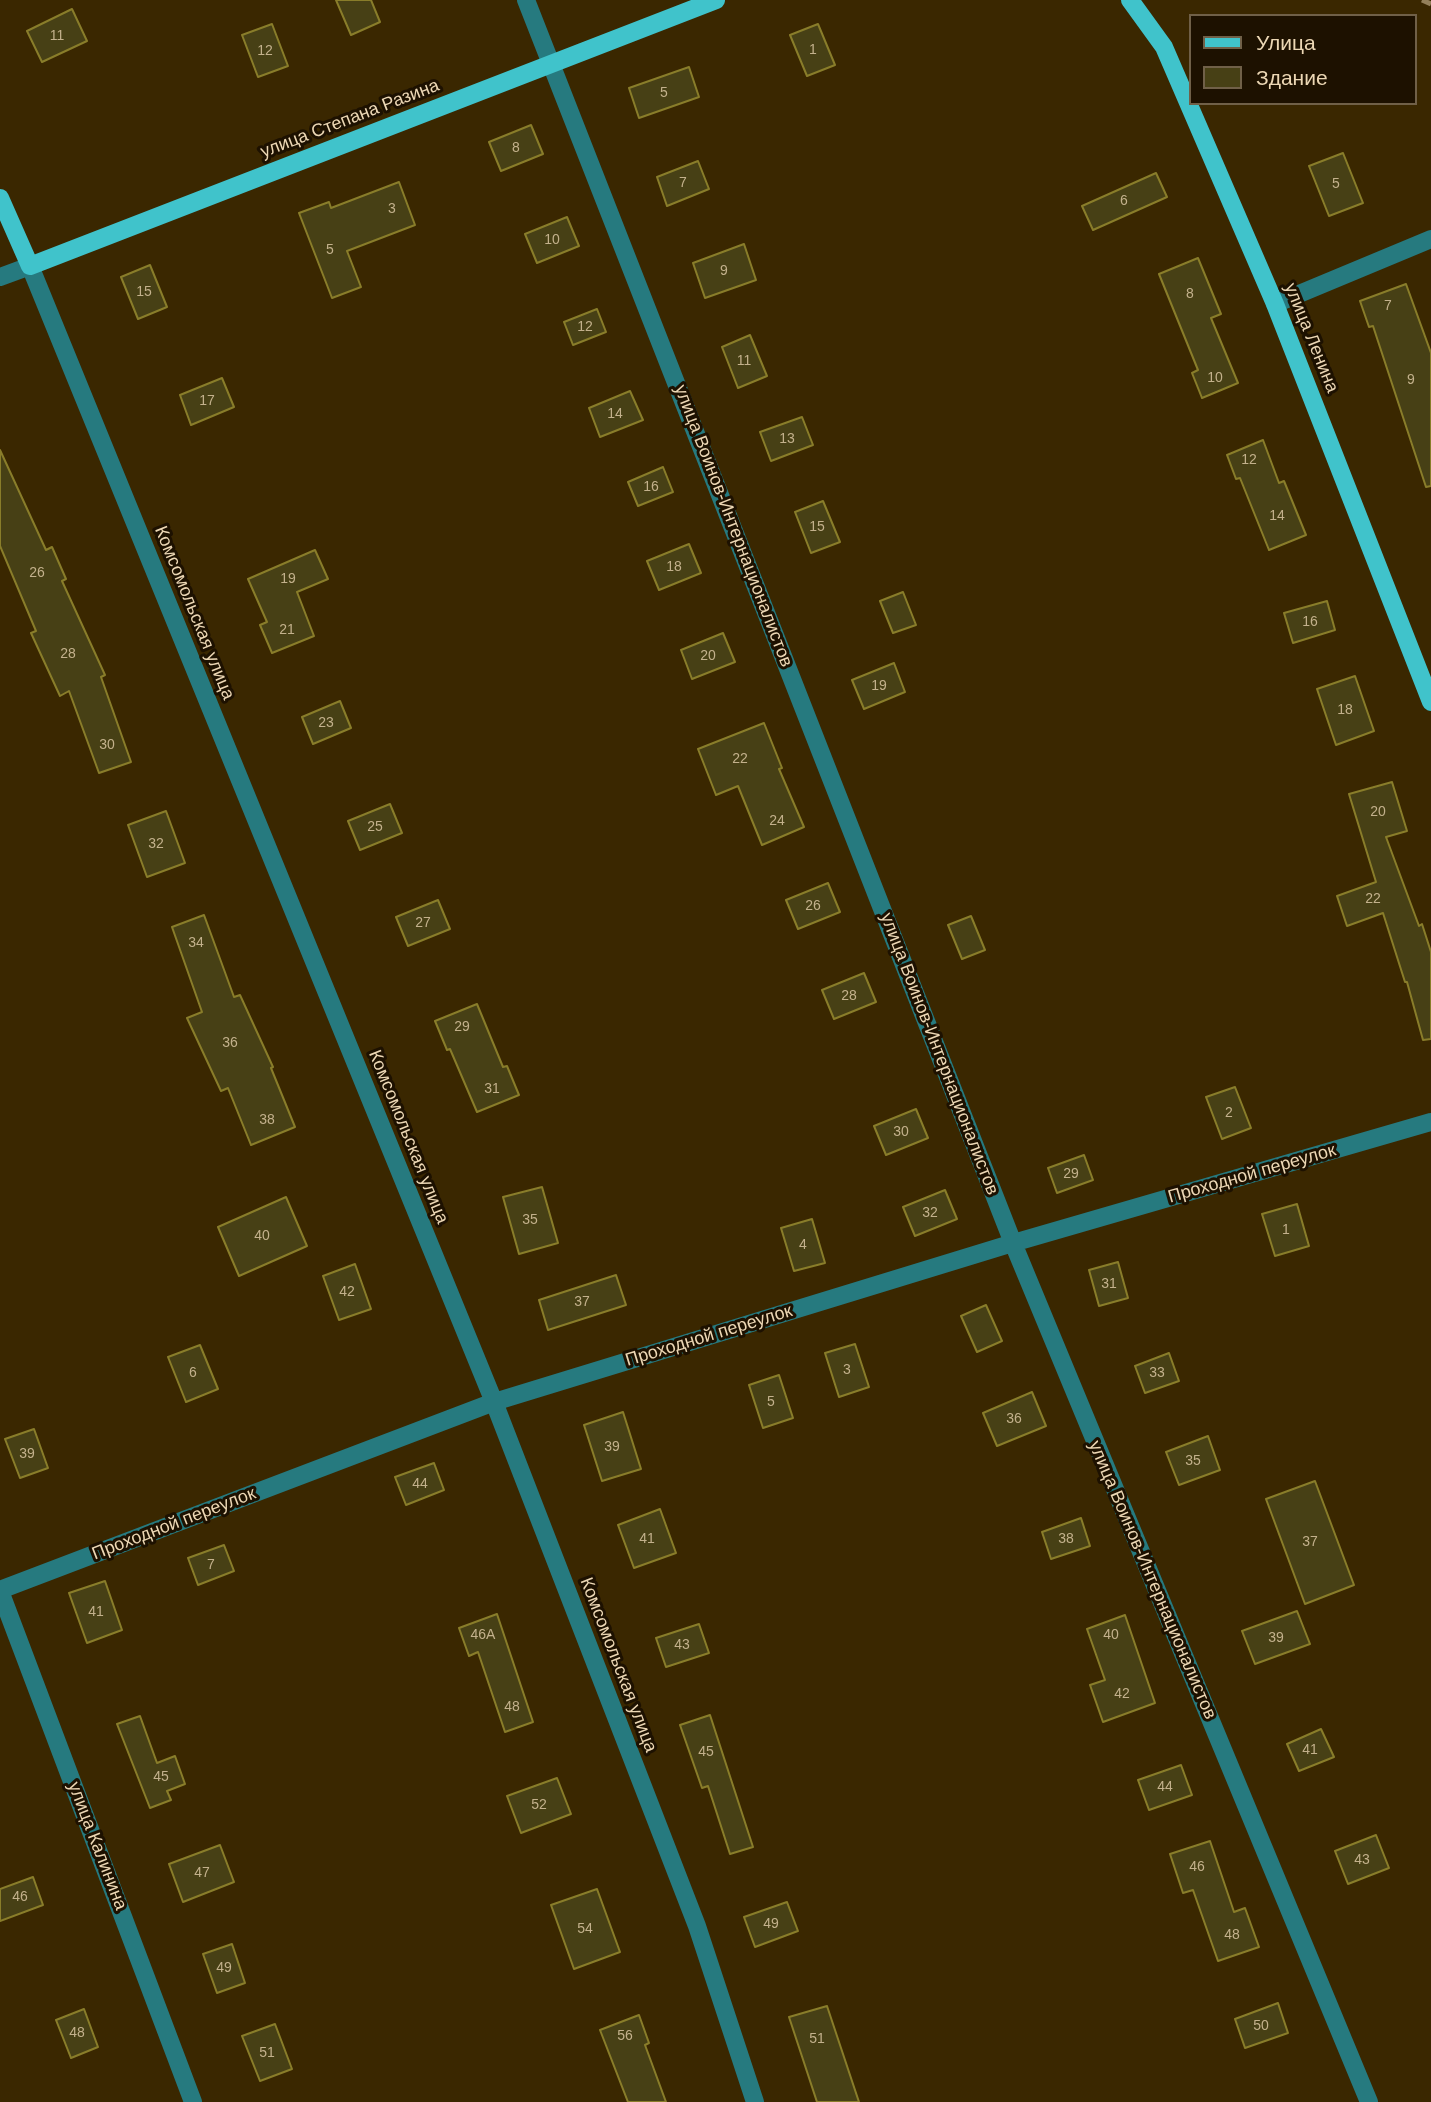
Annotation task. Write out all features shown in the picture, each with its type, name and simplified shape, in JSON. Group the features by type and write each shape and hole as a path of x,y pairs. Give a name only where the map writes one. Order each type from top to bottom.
{"main road":[{"name":"улица Степана Разина","path":"30,266 716,0"},
{"name":"улица Ленина","path":"1130,0 1164,47 1275,304 1431,702"},
{"name":"Комсомольская улица","path":"0,198 30,266"}],"street":[{"name":"улица Воинов-Интернационалистов","path":"526,0 1013,1243 1369,2102"},
{"path":"1275,304 1431,239"},
{"name":"улица Степана Разина","path":"0,277 30,266"},
{"name":"Комсомольская улица","path":"30,266 494,1402 697,1926 755,2102"},
{"name":"Проходной переулок","path":"0,1590 494,1402 1013,1243 1431,1122"},
{"name":"улица Калинина","path":"0,1590 193,2102"}],"building":[{"path":"336,0 371,0 380,22 351,35"},
{"path":"72,9 87,41 42,62 27,31"},
{"path":"272,24 288,66 258,77 242,35"},
{"path":"818,24 835,65 807,76 790,35"},
{"path":"689,67 699,97 639,118 629,88"},
{"path":"531,125 543,154 501,171 489,142"},
{"path":"1343,153 1363,203 1329,216 1309,166"},
{"path":"698,161 709,189 667,206 657,177"},
{"path":"1156,173 1167,197 1093,230 1082,206"},
{"path":"399,182 415,225 347,251 361,287 332,298 299,213 329,202 331,208"},
{"path":"567,217 579,246 537,263 525,234"},
{"path":"744,244 756,280 705,298 693,263"},
{"path":"1198,258 1221,314 1211,318 1238,383 1202,398 1192,373 1198,370 1159,274"},
{"path":"150,265 167,307 138,319 121,277"},
{"path":"1406,284 1431,353 1431,486 1426,487 1373,326 1369,327 1360,301"},
{"path":"597,309 606,332 573,345 564,322"},
{"path":"750,335 767,376 738,388 722,347"},
{"path":"222,378 234,407 191,425 180,395"},
{"path":"630,391 643,420 600,437 589,408"},
{"path":"802,417 813,445 771,461 760,432"},
{"path":"1263,440 1279,483 1284,481 1306,535 1269,550 1240,478 1236,479 1227,455"},
{"path":"0,450 46,550 52,547 66,579 62,581 105,675 101,677 131,762 99,773 69,691 60,696 31,633 36,631 0,546"},
{"path":"663,467 673,492 638,506 628,482"},
{"path":"823,501 840,542 811,553 795,512"},
{"path":"689,544 701,573 659,590 647,561"},
{"path":"315,550 328,579 297,592 314,636 272,653 260,625 267,622 248,579"},
{"path":"903,592 916,625 893,633 880,601"},
{"path":"1327,601 1335,630 1293,643 1284,613"},
{"path":"723,633 735,662 692,679 681,650"},
{"path":"894,663 905,692 864,709 852,680"},
{"path":"1355,676 1374,731 1336,745 1317,689"},
{"path":"340,701 351,728 313,744 302,717"},
{"path":"764,723 782,768 779,769 804,827 762,845 738,786 716,795 698,749"},
{"path":"1392,782 1407,831 1386,837 1431,952 1431,1039 1423,1040 1407,982 1383,913 1347,926 1337,896 1376,882 1349,794"},
{"path":"390,804 402,833 360,850 348,821"},
{"path":"166,811 185,863 147,877 128,825"},
{"path":"828,883 840,912 798,929 786,900"},
{"path":"438,900 450,929 408,946 396,917"},
{"path":"204,915 234,997 240,995 273,1067 271,1068 295,1127 251,1145 228,1088 221,1091 187,1018 202,1012 172,927"},
{"path":"971,916 985,950 962,959 948,925"},
{"path":"864,973 876,1002 834,1019 822,990"},
{"path":"477,1004 503,1067 507,1066 519,1095 477,1112 435,1021"},
{"path":"1235,1087 1251,1128 1222,1139 1206,1097"},
{"path":"916,1109 928,1138 886,1155 874,1126"},
{"path":"1084,1155 1093,1180 1057,1193 1048,1168"},
{"path":"542,1187 558,1243 519,1254 503,1197"},
{"path":"945,1190 957,1219 915,1236 903,1207"},
{"path":"286,1197 307,1246 239,1276 218,1227"},
{"path":"1297,1204 1309,1246 1275,1256 1262,1214"},
{"path":"812,1219 825,1263 794,1271 781,1228"},
{"path":"1118,1262 1128,1298 1099,1306 1089,1270"},
{"path":"355,1264 371,1309 339,1320 323,1276"},
{"path":"616,1275 626,1305 548,1330 539,1300"},
{"path":"986,1305 1002,1341 977,1352 961,1316"},
{"path":"855,1344 869,1387 839,1397 825,1353"},
{"path":"200,1345 218,1389 186,1402 168,1357"},
{"path":"1169,1353 1179,1381 1145,1393 1135,1366"},
{"path":"779,1375 793,1418 763,1428 749,1385"},
{"path":"1032,1392 1046,1426 997,1446 983,1413"},
{"path":"623,1412 641,1469 602,1481 584,1425"},
{"path":"34,1429 48,1468 20,1478 5,1439"},
{"path":"1208,1436 1220,1470 1179,1485 1166,1452"},
{"path":"434,1463 444,1490 406,1505 395,1477"},
{"path":"1315,1481 1354,1585 1305,1604 1266,1499"},
{"path":"660,1509 676,1553 634,1568 618,1525"},
{"path":"1081,1518 1090,1546 1051,1559 1042,1532"},
{"path":"224,1545 234,1571 198,1585 188,1558"},
{"path":"105,1581 122,1630 87,1643 69,1593"},
{"path":"1297,1611 1310,1644 1255,1664 1242,1631"},
{"path":"497,1614 533,1722 505,1732 478,1652 469,1656 459,1628"},
{"path":"1125,1615 1155,1703 1103,1722 1090,1685 1105,1680 1087,1629"},
{"path":"699,1624 709,1653 666,1667 656,1638"},
{"path":"710,1715 753,1847 730,1854 708,1786 702,1788 680,1725"},
{"path":"140,1716 157,1763 175,1756 185,1784 167,1791 171,1800 150,1808 117,1724"},
{"path":"1321,1729 1334,1757 1299,1771 1287,1744"},
{"path":"1181,1765 1192,1795 1149,1810 1138,1780"},
{"path":"557,1778 571,1814 521,1833 507,1796"},
{"path":"1376,1835 1389,1868 1348,1884 1335,1851"},
{"path":"1210,1841 1234,1912 1245,1908 1259,1947 1218,1961 1193,1890 1183,1893 1170,1854"},
{"path":"220,1845 234,1882 183,1902 169,1864"},
{"path":"33,1877 43,1905 0,1921 0,1889"},
{"path":"597,1889 620,1952 574,1969 551,1905"},
{"path":"787,1902 798,1931 755,1947 744,1917"},
{"path":"232,1944 245,1983 217,1993 203,1954"},
{"path":"1278,2003 1288,2033 1245,2048 1235,2019"},
{"path":"827,2006 859,2102 817,2102 789,2017"},
{"path":"84,2009 98,2047 71,2058 56,2020"},
{"path":"639,2015 649,2043 645,2045 666,2102 628,2102 600,2030"},
{"path":"275,2024 292,2069 260,2081 242,2036"}],"railway":[{"path":"1422,0 1431,4"}]}
